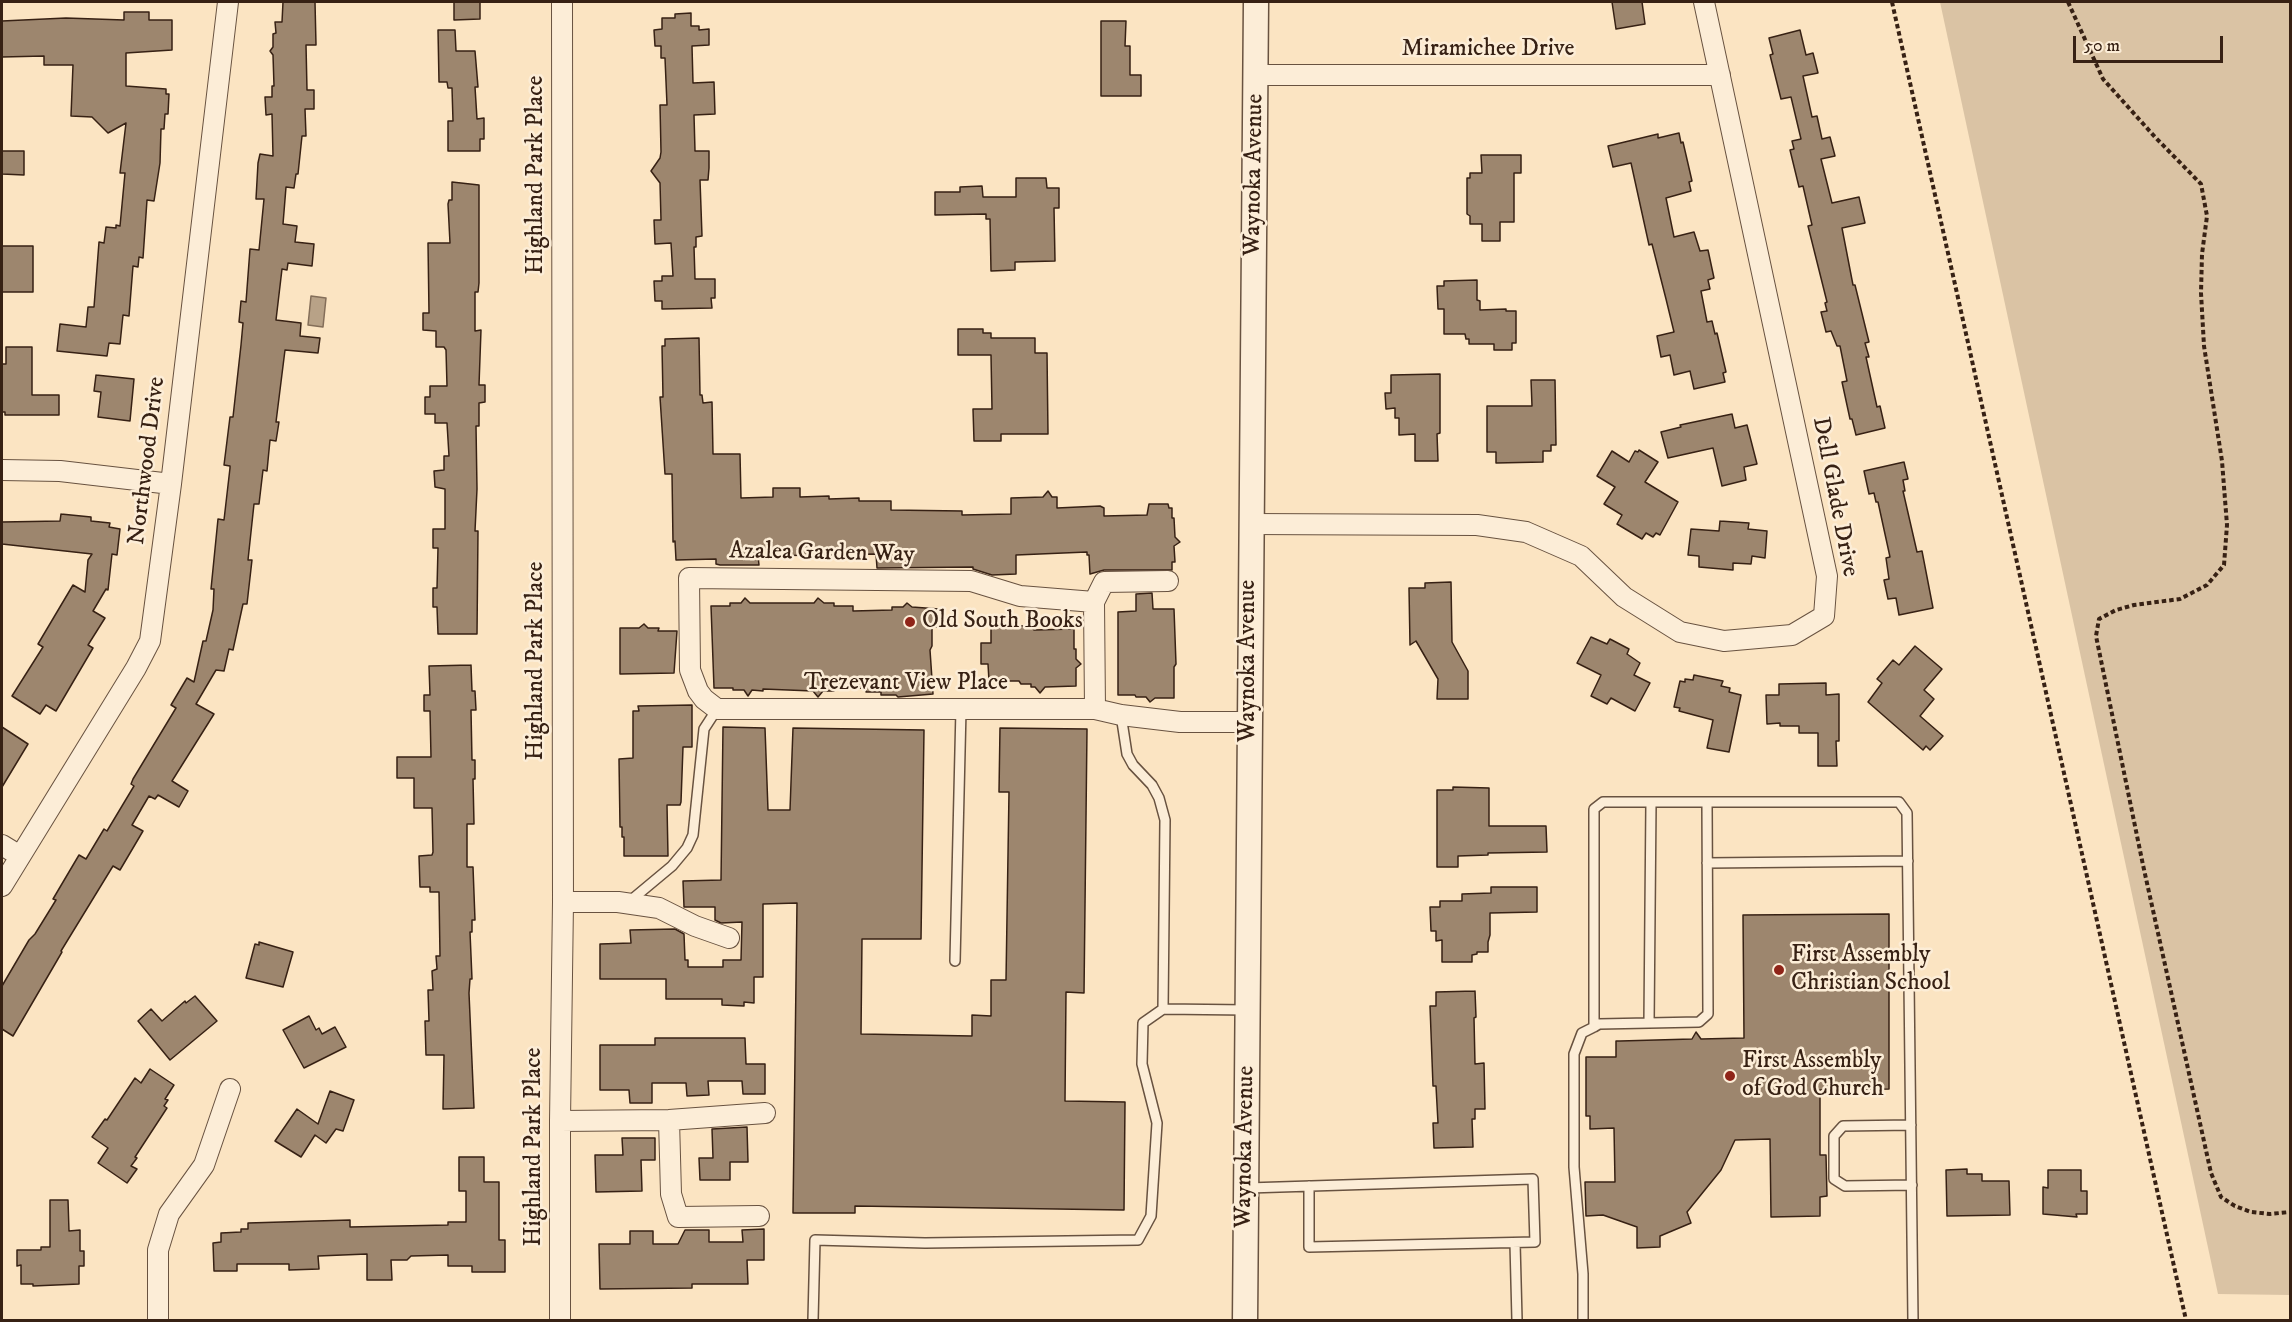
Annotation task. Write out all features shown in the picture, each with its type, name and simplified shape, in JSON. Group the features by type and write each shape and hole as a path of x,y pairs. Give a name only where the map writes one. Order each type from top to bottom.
{"street":[{"name":"Northwood Drive","path":"2,886 136,668 150,641 171,484 228,2"},
{"name":"Highland Park Place","path":"560,1320 563,902 562,2"},
{"name":"Waynoka Avenue","path":"1245,1320 1256,2"},
{"name":"Dell Glade Drive","path":"1250,524 1477,525 1526,532 1581,556 1624,597 1680,632 1724,641 1792,635 1824,616 1827,576 1704,2"},
{"name":"Miramichee Drive","path":"1256,75 1720,75"},
{"path":"2,470 60,471 171,484"},
{"name":"Azalea Garden Way","path":"717,709 698,691 690,670 689,578 971,581 1020,596 1094,602"},
{"path":"1168,581 1104,582 1094,602 1095,709 1121,715 1180,722 1249,722"},
{"name":"Trezevant View Place","path":"717,709 1095,709"},
{"path":"2,845 20,856"},
{"path":"563,902 628,903 659,908 695,926 729,938"},
{"path":"158,1320 158,1250 169,1214 204,1165 230,1089"},
{"path":"560,1121 669,1120 765,1113"},
{"path":"669,1120 671,1194 678,1217 759,1216"}],"lane":[{"path":"628,903 672,866 687,848 693,835 704,729 717,709"},
{"path":"956,961 961,709"},
{"path":"1121,715 1127,754 1133,765 1152,785 1159,798 1165,820 1163,1009"},
{"path":"1594,1027 1594,809 1603,802 1899,802 1907,813 1913,1320"},
{"path":"1649,1023 1651,802"},
{"path":"1584,1320 1574,1167 1574,1054 1582,1033 1599,1024 1699,1022 1708,1014 1707,802"},
{"path":"1707,863 1908,861"},
{"path":"813,1320 814,1240 925,1243 1138,1239 1151,1216 1157,1123 1142,1064 1143,1023 1163,1009 1248,1010"},
{"path":"1911,1125 1843,1126 1834,1136 1834,1179 1845,1186 1912,1185"},
{"path":"1246,1188 1309,1186 1533,1179 1535,1242 1309,1247 1309,1186"},
{"path":"1515,1243 1517,1320"}],"path":[{"path":"1892,2 2186,1320"},
{"path":"2068,2 2103,79 2201,184 2207,216 2202,254 2201,293 2204,346 2222,461 2227,525 2224,565 2207,585 2180,599 2133,605 2116,610 2099,619 2096,636 2143,866 2211,1173 2221,1197 2235,1206 2251,1212 2270,1214 2290,1212"}],"shaded area":[{"path":"1940,2 2290,2 2290,1295 2218,1294"},
{"path":"311,296 326,298 323,327 308,325"}],"building":[{"path":"283,2 315,2 316,45 306,45 307,90 314,90 314,109 305,109 306,136 302,136 298,174 296,174 294,188 286,187 283,224 297,226 295,242 314,244 312,266 288,263 287,270 282,269 276,320 301,323 300,336 320,338 318,353 285,350 276,422 279,422 276,441 270,440 267,471 263,470 259,504 254,504 248,560 252,560 247,604 243,604 233,650 229,649 224,671 216,670 196,704 214,714 172,781 188,791 179,807 158,795 155,799 149,796 132,825 143,831 120,870 113,866 13,1036 2,1029 2,986 56,900 53,899 79,855 86,859 104,829 107,831 134,786 131,784 133,779 176,708 171,705 187,678 194,682 203,641 206,641 213,610 214,589 211,589 218,519 224,520 230,468 224,465 230,417 233,417 241,345 243,323 239,322 241,301 246,302 250,249 259,250 264,199 256,199 258,163 260,154 273,156 272,114 266,115 265,97 272,97 273,55 270,51 273,47 273,34 276,33 275,22 282,22"},
{"path":"454,2 480,2 480,19 454,20"},
{"path":"1612,2 1642,2 1645,24 1616,29"},
{"path":"124,12 149,12 149,20 172,20 172,50 126,53 126,86 166,89 166,94 169,94 168,114 165,114 164,129 161,129 160,163 154,201 147,200 143,258 139,257 138,267 133,266 129,316 123,315 120,344 109,343 107,356 57,351 60,324 86,327 88,307 94,307 99,242 104,243 106,227 120,226 125,173 120,173 126,123 108,133 92,117 71,116 73,65 44,65 44,56 2,57 2,21 66,18 124,20"},
{"path":"691,13 691,26 699,26 699,30 709,29 709,45 692,46 693,83 714,82 715,114 694,115 695,151 709,151 708,180 700,180 702,236 696,237 696,247 694,247 695,279 715,279 715,298 711,298 712,308 662,309 662,301 655,301 654,281 662,281 662,276 673,276 671,243 655,244 654,220 661,220 660,183 651,171 660,158 661,152 660,105 667,105 665,58 661,58 661,46 655,46 654,30 662,29 662,18 675,18 675,14"},
{"path":"1101,21 1126,21 1125,46 1130,46 1130,75 1141,75 1141,96 1101,96"},
{"path":"438,30 455,30 456,51 475,51 478,87 475,87 477,119 484,118 484,139 480,139 480,151 448,151 448,121 453,121 452,88 448,88 447,82 439,82"},
{"path":"1800,30 1806,55 1813,53 1818,73 1803,76 1812,117 1817,116 1822,139 1830,137 1835,156 1821,159 1832,203 1859,197 1865,223 1842,228 1853,285 1855,285 1869,342 1865,343 1869,357 1866,357 1877,407 1880,406 1885,428 1856,435 1842,382 1847,381 1840,346 1837,346 1831,331 1826,332 1821,312 1827,311 1825,303 1827,302 1808,226 1812,225 1803,186 1799,187 1790,150 1794,149 1792,141 1801,139 1791,97 1781,99 1770,55 1773,54 1769,38"},
{"path":"1679,133 1692,181 1689,182 1691,191 1666,198 1674,237 1694,232 1700,251 1708,250 1714,278 1708,280 1710,289 1701,291 1707,322 1712,321 1715,334 1717,333 1726,372 1723,373 1725,382 1694,389 1690,371 1674,375 1670,355 1661,357 1657,336 1674,332 1666,299 1652,244 1649,245 1631,163 1613,167 1608,146 1658,134 1658,138"},
{"path":"2,151 24,151 24,175 2,174"},
{"path":"1481,155 1521,155 1521,173 1514,173 1514,222 1500,222 1500,241 1482,241 1482,224 1470,224 1470,216 1467,214 1467,178 1470,178 1470,173 1482,173"},
{"path":"1016,178 1046,178 1047,188 1059,188 1059,208 1054,208 1055,261 1015,262 1015,270 991,271 990,219 986,219 986,214 935,215 935,192 960,192 960,187 982,186 983,197 1016,197"},
{"path":"452,182 479,185 479,283 478,292 475,292 475,331 481,330 479,385 485,385 485,402 479,403 479,426 476,426 477,634 438,634 437,607 433,607 433,588 437,588 438,548 433,548 433,529 445,529 445,489 435,487 434,471 444,470 444,456 449,456 447,423 435,423 435,414 425,414 425,397 430,397 430,386 447,386 446,350 444,347 436,347 436,331 423,330 423,313 429,313 428,243 450,243 448,204 449,200 452,200"},
{"path":"2,246 33,246 33,292 2,292"},
{"path":"1477,280 1477,300 1480,301 1480,310 1516,311 1516,343 1512,343 1512,350 1494,350 1494,344 1469,344 1469,339 1466,339 1465,334 1444,334 1444,309 1438,309 1437,286 1444,286 1444,281"},
{"path":"958,329 983,329 983,333 991,333 991,338 1035,338 1035,353 1047,353 1048,434 1001,434 1001,441 974,441 973,409 992,409 991,355 958,355"},
{"path":"699,338 700,395 702,395 703,403 712,402 713,454 740,454 741,498 773,497 773,488 800,488 800,497 829,496 829,499 859,498 859,501 891,501 891,510 962,511 962,515 1011,514 1011,498 1043,497 1048,491 1052,497 1057,497 1057,508 1100,506 1104,508 1104,516 1147,515 1149,504 1168,504 1169,508 1172,508 1175,537 1180,542 1174,546 1175,562 1172,562 1172,570 1104,570 1090,574 1087,552 1016,555 1016,574 992,575 973,569 973,567 877,568 876,554 758,556 759,565 720,565 716,564 716,559 676,560 675,541 673,542 672,474 665,474 660,397 663,397 662,346 665,346 665,339"},
{"path":"6,347 32,347 32,395 59,395 59,415 5,415 5,412 2,412 2,364 6,364"},
{"path":"1440,374 1438,461 1415,461 1415,434 1399,435 1399,418 1395,418 1395,408 1386,409 1385,393 1391,393 1391,375"},
{"path":"96,375 134,379 130,421 98,417 101,392 94,391"},
{"path":"1531,380 1555,380 1556,445 1551,445 1551,451 1543,451 1543,462 1496,463 1496,452 1487,452 1487,406 1532,406"},
{"path":"1732,414 1735,428 1747,425 1757,464 1744,467 1746,480 1722,486 1713,448 1668,458 1661,432 1681,427 1680,425"},
{"path":"1639,450 1658,462 1645,482 1678,502 1660,535 1656,533 1653,537 1646,533 1642,539 1617,524 1622,515 1604,504 1615,487 1597,476 1612,451 1629,462 1635,451"},
{"path":"1904,462 1908,479 1903,480 1905,491 1903,491 1917,552 1922,551 1933,608 1899,615 1896,598 1888,599 1884,580 1889,579 1886,558 1890,557 1878,502 1876,502 1874,493 1869,494 1864,471"},
{"path":"61,514 91,517 91,521 110,523 109,527 120,529 117,555 112,554 108,590 106,589 93,611 105,618 88,645 93,648 56,711 46,705 40,714 12,696 43,647 38,644 73,585 85,592 88,560 92,554 2,544 2,522 60,521"},
{"path":"1720,521 1749,523 1748,529 1767,531 1765,558 1752,556 1751,564 1733,563 1733,570 1699,567 1699,556 1688,555 1691,529 1719,531"},
{"path":"1451,582 1452,642 1468,671 1468,699 1437,699 1438,679 1416,641 1410,645 1409,588 1425,588 1425,583"},
{"path":"1152,593 1153,609 1174,609 1176,664 1174,667 1174,698 1155,698 1150,702 1146,697 1118,695 1118,612 1136,611 1136,594"},
{"path":"745,598 750,603 814,603 818,598 824,603 834,603 834,606 853,606 853,611 892,610 892,607 903,607 907,603 912,607 939,609 939,627 932,627 930,650 933,694 898,697 881,695 881,692 866,692 866,688 823,691 818,697 813,691 763,689 763,691 752,690 748,696 744,690 714,688 711,606 730,606 730,603 741,603"},
{"path":"644,624 648,628 659,628 658,631 677,631 674,673 620,674 620,628 639,628"},
{"path":"1015,624 1015,626 1030,626 1034,630 1074,629 1076,659 1081,664 1076,668 1076,686 1045,687 1040,693 1035,687 1031,687 1031,684 1021,684 1019,681 989,681 988,664 981,664 981,643 991,643 991,625"},
{"path":"1591,637 1607,644 1610,639 1629,649 1627,654 1640,663 1634,675 1650,683 1635,711 1611,698 1607,704 1591,696 1601,675 1577,663"},
{"path":"1915,646 1942,669 1924,690 1934,699 1920,716 1943,736 1930,750 1926,746 1923,750 1868,702 1882,683 1877,679 1893,660 1899,665"},
{"path":"471,665 472,691 475,691 476,710 471,710 472,760 475,760 475,779 473,779 474,824 467,824 467,867 473,867 475,920 472,920 472,932 470,932 472,979 470,979 469,993 474,1108 443,1109 444,1055 426,1055 425,1021 429,1021 428,990 433,990 432,971 437,969 436,956 440,956 439,892 430,892 430,887 420,887 419,856 432,855 433,852 432,808 414,808 414,778 397,778 397,757 431,757 430,711 424,711 424,695 430,695 429,666"},
{"path":"1694,675 1723,681 1721,686 1730,688 1729,692 1741,695 1729,752 1707,748 1713,720 1679,711 1680,708 1674,707 1680,681 1693,680"},
{"path":"1826,683 1826,695 1839,694 1837,766 1818,766 1818,733 1799,733 1799,726 1780,726 1780,723 1767,724 1766,695 1779,695 1779,684"},
{"path":"692,705 692,747 683,747 681,802 680,805 667,805 668,856 624,856 624,837 622,837 622,827 620,827 619,759 633,758 633,711 639,711 638,706"},
{"path":"2,727 28,744 2,787"},
{"path":"723,727 765,728 768,810 790,810 793,728 924,730 921,939 862,939 861,1034 972,1036 972,1015 991,1016 991,980 1006,980 1009,792 999,792 1000,728 1087,729 1084,993 1066,992 1065,1101 1125,1102 1124,1210 855,1206 855,1213 793,1213 797,903 763,904 763,977 754,977 754,1003 744,1002 744,1006 722,1005 722,999 666,999 666,979 600,979 600,944 631,943 630,930 675,929 684,934 685,960 688,960 688,967 723,967 723,960 741,960 742,922 721,923 715,920 715,907 684,907 683,881 721,880"},
{"path":"1453,787 1489,788 1489,826 1546,826 1547,852 1458,856 1458,867 1437,867 1437,790 1453,790"},
{"path":"1491,887 1537,887 1537,912 1490,913 1488,952 1477,952 1472,955 1472,962 1442,962 1442,940 1436,941 1436,931 1431,931 1430,907 1440,907 1440,901 1462,901 1462,894 1491,893"},
{"path":"1889,914 1889,1089 1820,1090 1820,1155 1826,1155 1827,1196 1820,1197 1820,1216 1771,1217 1770,1139 1735,1140 1721,1170 1687,1212 1691,1223 1660,1236 1660,1247 1637,1248 1637,1227 1603,1215 1586,1216 1585,1182 1615,1182 1614,1128 1590,1129 1590,1116 1586,1116 1586,1057 1616,1057 1616,1041 1692,1039 1696,1032 1701,1039 1744,1038 1743,915"},
{"path":"259,942 293,952 283,987 246,978 255,944 259,945"},
{"path":"1475,991 1475,1064 1484,1063 1485,1109 1475,1109 1475,1119 1472,1119 1473,1147 1434,1148 1433,1123 1438,1123 1436,1086 1433,1086 1430,1006 1436,1006 1436,992"},
{"path":"195,996 217,1021 170,1060 138,1021 151,1009 162,1021 185,1001 186,1003"},
{"path":"309,1016 316,1030 319,1028 322,1034 335,1027 346,1047 304,1068 283,1030"},
{"path":"655,1038 745,1038 746,1064 765,1064 765,1094 743,1094 742,1081 708,1081 709,1095 687,1096 686,1083 652,1083 652,1103 630,1103 629,1090 600,1090 600,1045 655,1045"},
{"path":"150,1069 174,1085 165,1099 168,1100 164,1106 167,1108 135,1157 137,1158 131,1166 137,1169 127,1183 98,1163 108,1148 92,1137 105,1119 107,1120 135,1078 141,1083"},
{"path":"330,1091 354,1100 343,1131 336,1129 326,1143 315,1135 301,1157 275,1141 297,1109 318,1124"},
{"path":"747,1127 748,1162 730,1162 730,1180 700,1180 699,1158 713,1158 712,1129"},
{"path":"622,1138 655,1138 655,1160 641,1160 642,1191 596,1192 595,1155 623,1155"},
{"path":"459,1157 484,1157 484,1182 499,1182 499,1240 505,1240 505,1272 472,1272 472,1266 448,1266 448,1255 411,1256 407,1260 391,1260 392,1280 367,1280 367,1254 318,1256 319,1269 289,1270 289,1264 237,1264 237,1271 214,1271 213,1243 221,1242 221,1233 241,1232 241,1229 248,1229 248,1223 350,1220 350,1227 448,1225 448,1222 466,1222 466,1191 459,1191"},
{"path":"1967,1169 1967,1174 1982,1174 1982,1181 2009,1181 2010,1215 1947,1216 1946,1170"},
{"path":"2048,1170 2081,1170 2081,1191 2087,1191 2087,1214 2076,1214 2077,1217 2043,1214 2043,1187 2048,1188"},
{"path":"50,1200 68,1200 69,1231 80,1230 80,1251 84,1251 84,1266 79,1266 79,1284 33,1286 33,1284 21,1284 21,1265 17,1266 17,1250 41,1250 41,1247 50,1247"},
{"path":"764,1229 764,1260 747,1260 748,1284 692,1284 692,1288 600,1289 599,1244 630,1244 630,1231 653,1231 653,1244 678,1244 685,1230 709,1230 709,1242 743,1242 742,1230"}],"place":[{"name":"Old South Books","path":"910,622"},
{"name":"First Assembly Christian School","path":"1779,970"},
{"name":"First Assembly of God Church","path":"1730,1076"}]}
